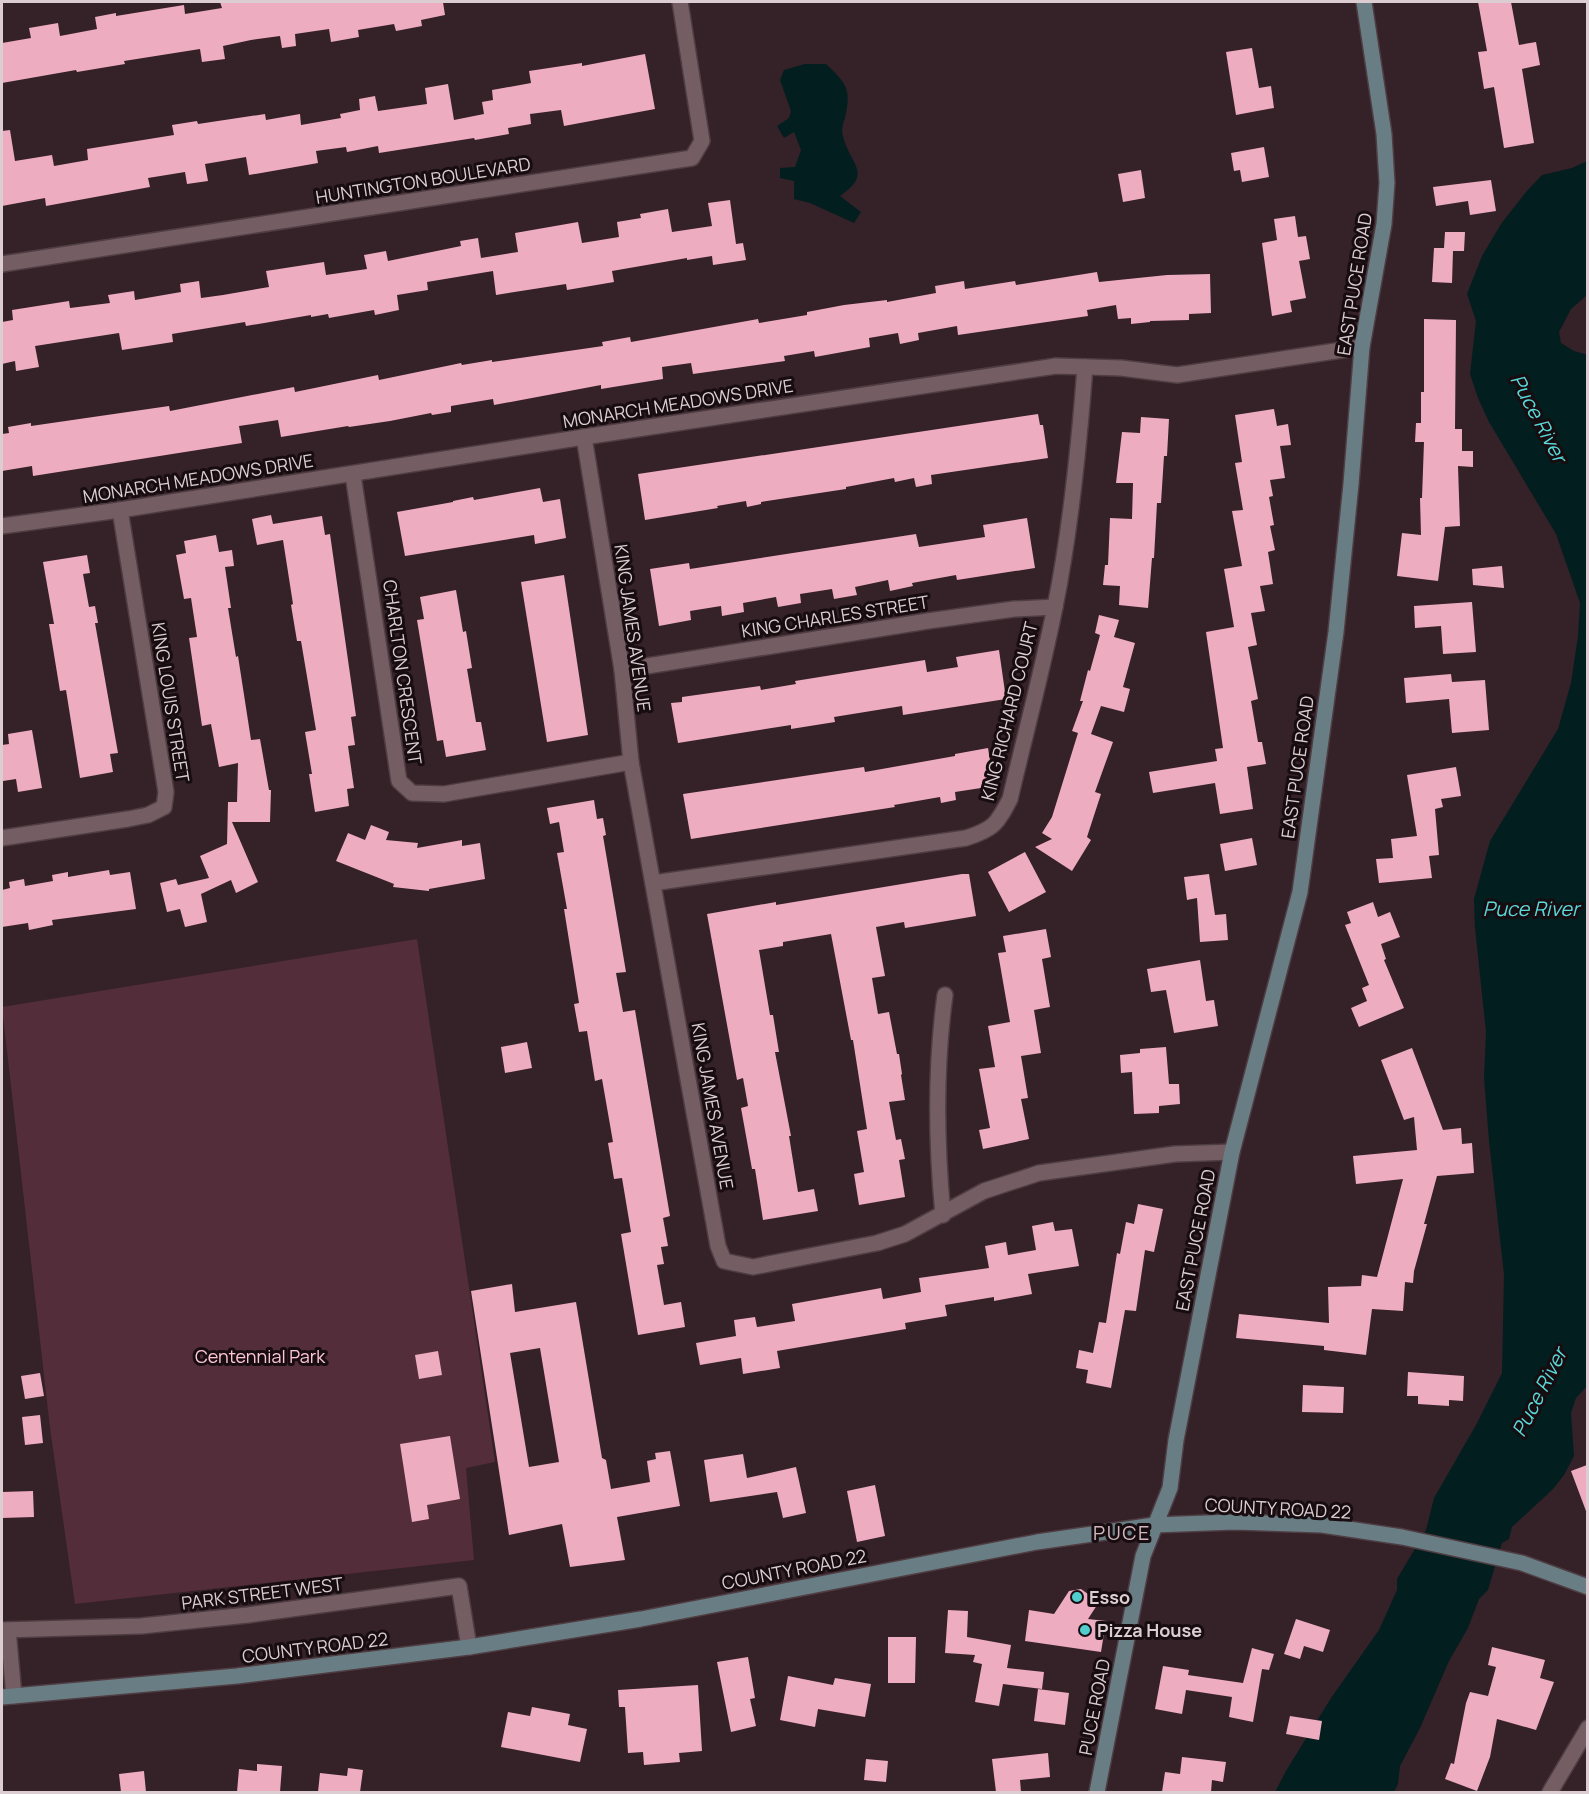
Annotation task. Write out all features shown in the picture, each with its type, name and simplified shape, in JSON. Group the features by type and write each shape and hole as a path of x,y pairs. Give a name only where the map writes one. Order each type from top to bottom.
{"main road":[{"name":"EAST PUCE ROAD","path":"1154,1525 1170,1488 1176,1440 1232,1152 1300,892 1336,632 1352,484 1362,347 1384,224 1387,183 1384,134 1364,2"},
{"name":"COUNTY ROAD 22","path":"8,1696 237,1676 469,1647 641,1619 1036,1542 1154,1525 1234,1522 1322,1526 1402,1537 1522,1563 1587,1587"},
{"name":"PUCE ROAD","path":"1097,1792 1127,1640 1130,1613 1143,1556 1154,1525"}],"street":[{"name":"HUNTINGTON BOULEVARD","path":"2,264 692,158 702,141 680,2"},
{"name":"MONARCH MEADOWS DRIVE","path":"2,526 353,475 584,437 1056,366 1120,368 1177,375 1362,347"},
{"name":"KING RICHARD COURT","path":"653,883 966,838 984,832 998,822 1010,799 1055,607 1071,511 1085,367"},
{"name":"KING JAMES AVENUE","path":"584,437 622,670 631,762 718,1246 724,1261 753,1267 877,1243 905,1234 984,1191 1039,1173 1175,1154 1232,1152"},
{"name":"CHARLTON CRESCENT","path":"353,475 399,781 412,793 444,794 631,762"},
{"name":"KING LOUIS STREET","path":"2,838 128,819 148,815 164,807 166,792 120,510"},
{"name":"KING CHARLES STREET","path":"622,670 928,621 1014,609 1055,607"},
{"path":"943,1215 938,1152 940,1032 945,995"},
{"name":"PARK STREET WEST","path":"8,1696 5,1630 141,1626 248,1616 459,1586 469,1647"},
{"path":"1550,1792 1587,1728"}],"green space":[{"name":"Centennial Park","path":"417,939 495,1462 466,1468 474,1560 75,1604 50,1428 2,1007"}],"water":[{"path":"805,64 826,64 846,87 848,100 842,134 858,175 850,188 840,196 861,212 854,223 810,203 794,199 794,181 780,178 780,168 795,167 801,150 794,132 784,138 777,126 789,118 791,111 780,80 784,70"},
{"name":"Puce River","path":"1587,161 1587,295 1571,309 1559,332 1561,343 1574,351 1588,355 1588,1385 1576,1398 1571,1413 1574,1456 1553,1489 1512,1527 1509,1539 1502,1543 1488,1590 1479,1599 1468,1628 1449,1661 1420,1728 1400,1766 1398,1784 1394,1792 1275,1792 1331,1698 1379,1630 1397,1590 1397,1579 1426,1530 1434,1498 1476,1425 1502,1373 1504,1275 1489,1141 1484,1078 1486,1032 1474,899 1490,841 1558,729 1571,683 1580,603 1556,534 1489,422 1478,398 1470,374 1476,321 1467,294 1482,256 1501,224 1526,192 1542,175 1572,168"}],"building":[{"path":"220,2 443,2 445,15 421,20 422,26 396,31 394,24 358,30 359,37 331,42 329,29 295,34 296,46 282,48 280,36 251,40 223,46 225,59 202,62 200,49 124,61 125,64 2,83 2,43 31,38 29,28 58,23 60,36 97,29 95,17 116,13 116,16 184,5 185,14 222,8"},
{"path":"1478,2 1511,2 1519,45 1536,42 1540,65 1522,69 1534,143 1504,148 1494,87 1484,89 1478,52 1487,51"},
{"path":"1252,48 1259,88 1271,86 1274,108 1236,115 1226,52"},
{"path":"645,54 655,109 564,126 561,110 530,114 531,124 508,128 509,134 475,140 474,138 379,153 378,146 347,152 346,147 316,151 318,163 249,175 246,157 205,164 208,181 187,184 185,172 148,178 150,187 46,206 45,198 2,206 2,131 10,130 15,161 52,155 54,166 88,160 87,149 174,135 172,125 197,121 198,124 265,114 266,120 300,114 301,125 341,118 340,114 360,110 359,99 375,96 378,111 427,104 425,88 448,84 454,120 484,114 482,102 493,100 492,90 531,83 529,71 582,63 582,66"},
{"path":"1264,147 1269,177 1242,182 1240,170 1234,171 1231,153"},
{"path":"1141,170 1145,198 1123,202 1118,174"},
{"path":"1491,180 1496,211 1470,215 1468,201 1436,206 1433,187"},
{"path":"730,200 736,244 743,243 746,260 713,265 712,256 687,260 687,258 612,271 614,282 567,290 566,284 496,295 493,271 427,282 428,290 397,295 399,310 375,315 374,310 329,318 328,314 311,317 311,315 246,326 245,322 172,334 173,342 122,350 119,333 35,346 39,367 16,371 15,361 2,364 2,322 13,320 12,310 69,301 70,308 110,303 108,295 134,291 135,300 181,292 180,284 199,281 201,298 223,295 269,287 266,271 324,262 326,275 367,269 364,255 386,251 388,261 461,246 460,241 478,238 481,258 518,252 515,233 578,222 582,243 619,237 617,222 641,218 640,214 668,209 672,232 712,226 708,203"},
{"path":"1295,216 1298,237 1306,236 1310,259 1299,261 1306,298 1290,301 1292,312 1272,316 1262,243 1277,240 1274,219"},
{"path":"1445,232 1465,232 1464,251 1453,251 1452,283 1432,282 1434,248 1444,248"},
{"path":"1097,272 1099,282 1167,275 1210,274 1211,313 1189,314 1189,320 1131,324 1131,318 1118,319 1116,305 1087,310 1088,316 958,335 957,326 918,333 919,340 900,344 898,333 869,338 870,347 815,357 814,351 784,356 785,361 693,374 691,363 662,367 663,379 601,389 601,385 494,405 493,399 451,406 451,412 432,415 431,413 281,437 278,420 239,426 242,443 33,476 32,466 2,471 2,434 9,433 8,427 31,423 31,426 169,406 170,411 294,387 295,392 378,375 379,380 461,363 462,365 492,360 492,362 603,346 602,342 630,337 631,342 758,319 759,323 807,315 807,312 844,305 887,300 887,302 936,293 935,286 964,281 965,289 1015,281 1016,285"},
{"path":"1424,319 1456,320 1455,429 1462,429 1462,451 1473,451 1473,467 1458,466 1460,526 1445,527 1438,581 1397,576 1402,533 1421,535 1420,498 1422,498 1424,442 1415,442 1416,423 1421,423 1421,392 1424,392"},
{"path":"1274,409 1277,426 1288,424 1291,445 1280,446 1285,478 1270,480 1273,496 1269,497 1274,525 1270,526 1275,550 1268,552 1273,584 1260,586 1265,611 1251,613 1257,645 1248,647 1258,699 1251,701 1258,742 1262,742 1266,764 1247,767 1253,809 1220,814 1215,783 1153,793 1149,772 1217,761 1215,749 1223,748 1206,632 1234,627 1224,569 1242,566 1232,511 1243,510 1235,463 1242,462 1235,415"},
{"path":"1038,414 1040,425 1043,425 1048,458 931,475 932,484 916,487 914,478 895,482 894,478 846,487 846,489 761,502 761,504 747,507 746,501 645,520 638,474"},
{"path":"1141,417 1169,419 1161,503 1157,503 1148,608 1119,605 1120,586 1103,585 1105,565 1108,565 1110,518 1132,519 1133,483 1116,483 1122,432 1140,433"},
{"path":"540,488 543,502 560,499 566,538 535,544 534,535 405,556 397,512 473,497 474,500"},
{"path":"271,515 273,524 322,516 325,535 330,534 356,716 351,717 355,745 348,746 354,788 347,789 349,806 315,812 305,732 316,730 301,641 297,641 283,540 257,545 252,519"},
{"path":"1027,518 1035,568 957,580 956,575 912,583 913,586 890,591 888,580 855,587 857,595 834,599 832,589 800,594 801,603 778,607 776,597 743,603 744,612 722,616 721,606 690,611 691,620 659,626 650,569 689,563 690,569 916,534 919,547 985,537 983,525"},
{"path":"216,535 219,552 232,550 234,566 225,567 231,608 228,608 251,740 260,739 269,790 271,790 270,822 232,822 258,882 236,893 231,880 201,894 207,922 185,927 180,909 167,912 160,883 176,879 178,885 209,878 200,856 227,844 228,802 237,802 238,763 219,767 211,724 202,726 189,638 197,637 191,598 184,599 176,555 186,553 184,541"},
{"path":"87,555 90,573 83,574 89,607 95,606 98,623 95,623 118,753 110,754 113,772 80,778 66,690 60,691 49,624 54,624 43,562"},
{"path":"1502,566 1504,588 1473,585 1472,569"},
{"path":"564,575 588,735 547,742 521,582"},
{"path":"456,590 472,668 467,669 476,722 481,722 486,750 446,757 443,740 437,741 417,620 424,619 420,597"},
{"path":"1472,602 1476,652 1443,654 1441,626 1415,628 1414,606"},
{"path":"1099,615 1119,620 1114,637 1135,643 1123,687 1130,689 1124,712 1101,706 1091,734 1113,742 1095,792 1101,794 1087,837 1091,840 1072,871 1035,847 1052,839 1042,833 1052,817 1078,733 1072,731 1083,701 1080,701 1100,635 1095,633"},
{"path":"999,650 1006,699 903,715 902,706 834,717 835,722 791,729 791,725 678,743 671,703 682,702 682,697 760,686 761,690 796,684 795,681 925,660 927,672 958,667 956,657"},
{"path":"1451,674 1452,682 1485,680 1489,730 1452,733 1449,699 1406,703 1404,678"},
{"path":"32,730 42,788 18,792 16,779 3,781 2,745 9,744 8,734"},
{"path":"988,748 994,786 955,792 956,800 941,803 940,797 894,805 895,807 691,839 683,794 864,767 865,772"},
{"path":"1456,767 1461,796 1441,799 1443,807 1435,809 1439,855 1429,856 1432,878 1379,883 1376,859 1393,858 1391,839 1417,836 1407,775"},
{"path":"594,800 597,819 603,818 606,835 603,836 626,972 616,973 623,1012 635,1010 670,1216 663,1218 668,1246 661,1247 664,1264 657,1265 664,1305 681,1302 685,1327 638,1335 621,1234 631,1232 622,1178 614,1179 608,1143 613,1142 602,1079 595,1081 587,1031 579,1032 574,1004 579,1003 557,853 564,852 559,822 550,824 547,808"},
{"path":"371,825 389,832 386,840 418,843 417,848 462,840 462,846 480,843 485,879 429,889 429,891 393,887 394,884 336,861 348,833 365,840"},
{"path":"1252,838 1257,865 1225,871 1220,844"},
{"path":"1025,852 1046,892 1009,912 988,872"},
{"path":"109,870 110,875 130,872 136,909 52,920 53,925 29,930 28,923 2,927 2,890 10,888 9,882 24,879 25,886 53,881 52,875 68,872 68,877"},
{"path":"969,874 976,916 905,928 904,922 876,927 885,976 872,978 878,1014 889,1012 897,1054 899,1054 905,1100 889,1102 896,1140 901,1139 905,1159 899,1160 905,1197 859,1205 854,1174 864,1172 857,1131 867,1129 853,1040 851,1040 831,934 783,942 783,946 759,950 779,1052 775,1052 791,1136 789,1136 798,1192 814,1189 818,1211 763,1220 755,1169 752,1169 741,1108 748,1106 743,1078 737,1080 707,914 776,902 776,905"},
{"path":"1209,874 1215,915 1226,914 1228,940 1200,942 1197,898 1187,900 1184,877"},
{"path":"1373,902 1378,917 1390,912 1400,937 1381,944 1386,959 1384,960 1404,1008 1359,1027 1351,1008 1367,1001 1362,988 1369,985 1345,925 1351,923 1347,912"},
{"path":"1046,929 1051,957 1042,959 1050,1007 1034,1010 1041,1053 1021,1056 1028,1098 1021,1099 1029,1139 983,1149 979,1130 990,1128 979,1069 995,1067 988,1026 1010,1022 998,953 1006,952 1003,936"},
{"path":"1200,960 1206,1001 1214,1000 1218,1026 1174,1033 1166,990 1151,992 1147,969"},
{"path":"527,1042 532,1068 505,1073 501,1047"},
{"path":"1166,1047 1169,1084 1179,1084 1180,1104 1159,1106 1159,1113 1134,1114 1132,1072 1121,1073 1120,1055 1140,1053 1140,1049"},
{"path":"1412,1048 1443,1130 1461,1128 1462,1144 1472,1143 1474,1173 1437,1176 1424,1224 1427,1224 1413,1283 1405,1282 1403,1311 1372,1309 1366,1355 1324,1350 1324,1346 1236,1338 1239,1314 1329,1323 1328,1287 1361,1286 1362,1275 1377,1277 1403,1179 1356,1184 1353,1156 1417,1150 1414,1117 1404,1120 1381,1060"},
{"path":"1138,1204 1163,1209 1154,1252 1145,1250 1136,1311 1125,1310 1111,1388 1086,1383 1088,1370 1076,1368 1079,1350 1093,1353 1099,1322 1106,1323 1117,1253 1120,1254 1126,1222 1134,1224"},
{"path":"1053,1222 1055,1231 1072,1229 1079,1266 1028,1274 1032,1294 994,1301 994,1297 945,1305 947,1316 905,1323 906,1329 777,1351 780,1368 743,1374 741,1358 700,1365 696,1343 736,1336 734,1320 755,1317 757,1327 795,1321 792,1304 881,1288 883,1299 921,1292 919,1278 989,1268 985,1246 1006,1242 1008,1255 1036,1250 1032,1226"},
{"path":"512,1284 515,1312 576,1302 602,1458 606,1460 611,1489 650,1482 647,1461 656,1459 655,1453 670,1451 680,1506 617,1517 625,1560 570,1567 562,1524 509,1535 471,1291","holes":["540,1348 559,1462 529,1467 510,1353"]},
{"path":"438,1351 442,1375 419,1379 415,1355"},
{"path":"1408,1372 1464,1376 1463,1401 1449,1400 1449,1406 1418,1404 1418,1396 1407,1396"},
{"path":"40,1373 44,1396 25,1399 21,1376"},
{"path":"1303,1385 1344,1387 1343,1413 1302,1412"},
{"path":"40,1415 43,1443 25,1445 22,1417"},
{"path":"450,1436 460,1499 427,1505 429,1519 412,1522 400,1444"},
{"path":"743,1454 747,1478 796,1467 806,1513 783,1518 777,1492 710,1502 704,1460"},
{"path":"1587,1465 1587,1510 1586,1511 1571,1471"},
{"path":"875,1485 885,1536 857,1542 847,1491"},
{"path":"33,1491 34,1517 2,1518 2,1492"},
{"path":"1081,1589 1099,1602 1088,1619 1106,1621 1101,1652 1025,1641 1029,1610 1054,1614 1069,1591"},
{"path":"948,1610 968,1611 967,1637 1011,1645 1007,1668 1044,1672 1042,1689 1003,1684 999,1706 975,1702 982,1664 973,1662 975,1655 945,1653"},
{"path":"1296,1619 1330,1630 1323,1652 1304,1646 1300,1659 1284,1654"},
{"path":"888,1637 916,1637 915,1683 888,1683"},
{"path":"1492,1647 1545,1660 1540,1678 1554,1682 1536,1730 1497,1719 1490,1757 1477,1791 1445,1779 1451,1763 1454,1764 1470,1692 1488,1696 1496,1667 1488,1665"},
{"path":"1252,1648 1274,1654 1269,1670 1262,1669 1253,1722 1229,1717 1232,1697 1186,1690 1182,1714 1155,1709 1163,1666 1189,1670 1188,1675 1243,1683"},
{"path":"748,1657 755,1698 750,1699 756,1726 731,1732 717,1662"},
{"path":"788,1676 833,1685 835,1678 871,1684 865,1717 818,1709 815,1727 780,1720"},
{"path":"698,1685 702,1751 679,1753 680,1762 644,1765 643,1752 628,1753 625,1707 619,1707 618,1690"},
{"path":"1038,1689 1069,1693 1065,1725 1034,1721"},
{"path":"532,1707 570,1714 568,1725 587,1729 580,1762 501,1747 508,1712 530,1716"},
{"path":"1290,1716 1322,1721 1319,1740 1286,1734"},
{"path":"1048,1753 1050,1777 1020,1780 1021,1792 996,1792 992,1759"},
{"path":"1182,1757 1226,1762 1223,1782 1212,1780 1211,1792 1162,1792 1165,1772 1180,1774"},
{"path":"866,1759 888,1761 886,1782 864,1780"},
{"path":"257,1764 282,1766 280,1792 237,1792 239,1769 257,1771"},
{"path":"348,1768 363,1770 360,1792 318,1792 320,1773 347,1776"},
{"path":"144,1771 146,1792 121,1792 119,1774"}],"place":[{"name":"Esso","path":"1077,1597"},
{"name":"Pizza House","path":"1085,1630"}],"district":[{"name":"PUCE","path":"1122,1532"}]}
